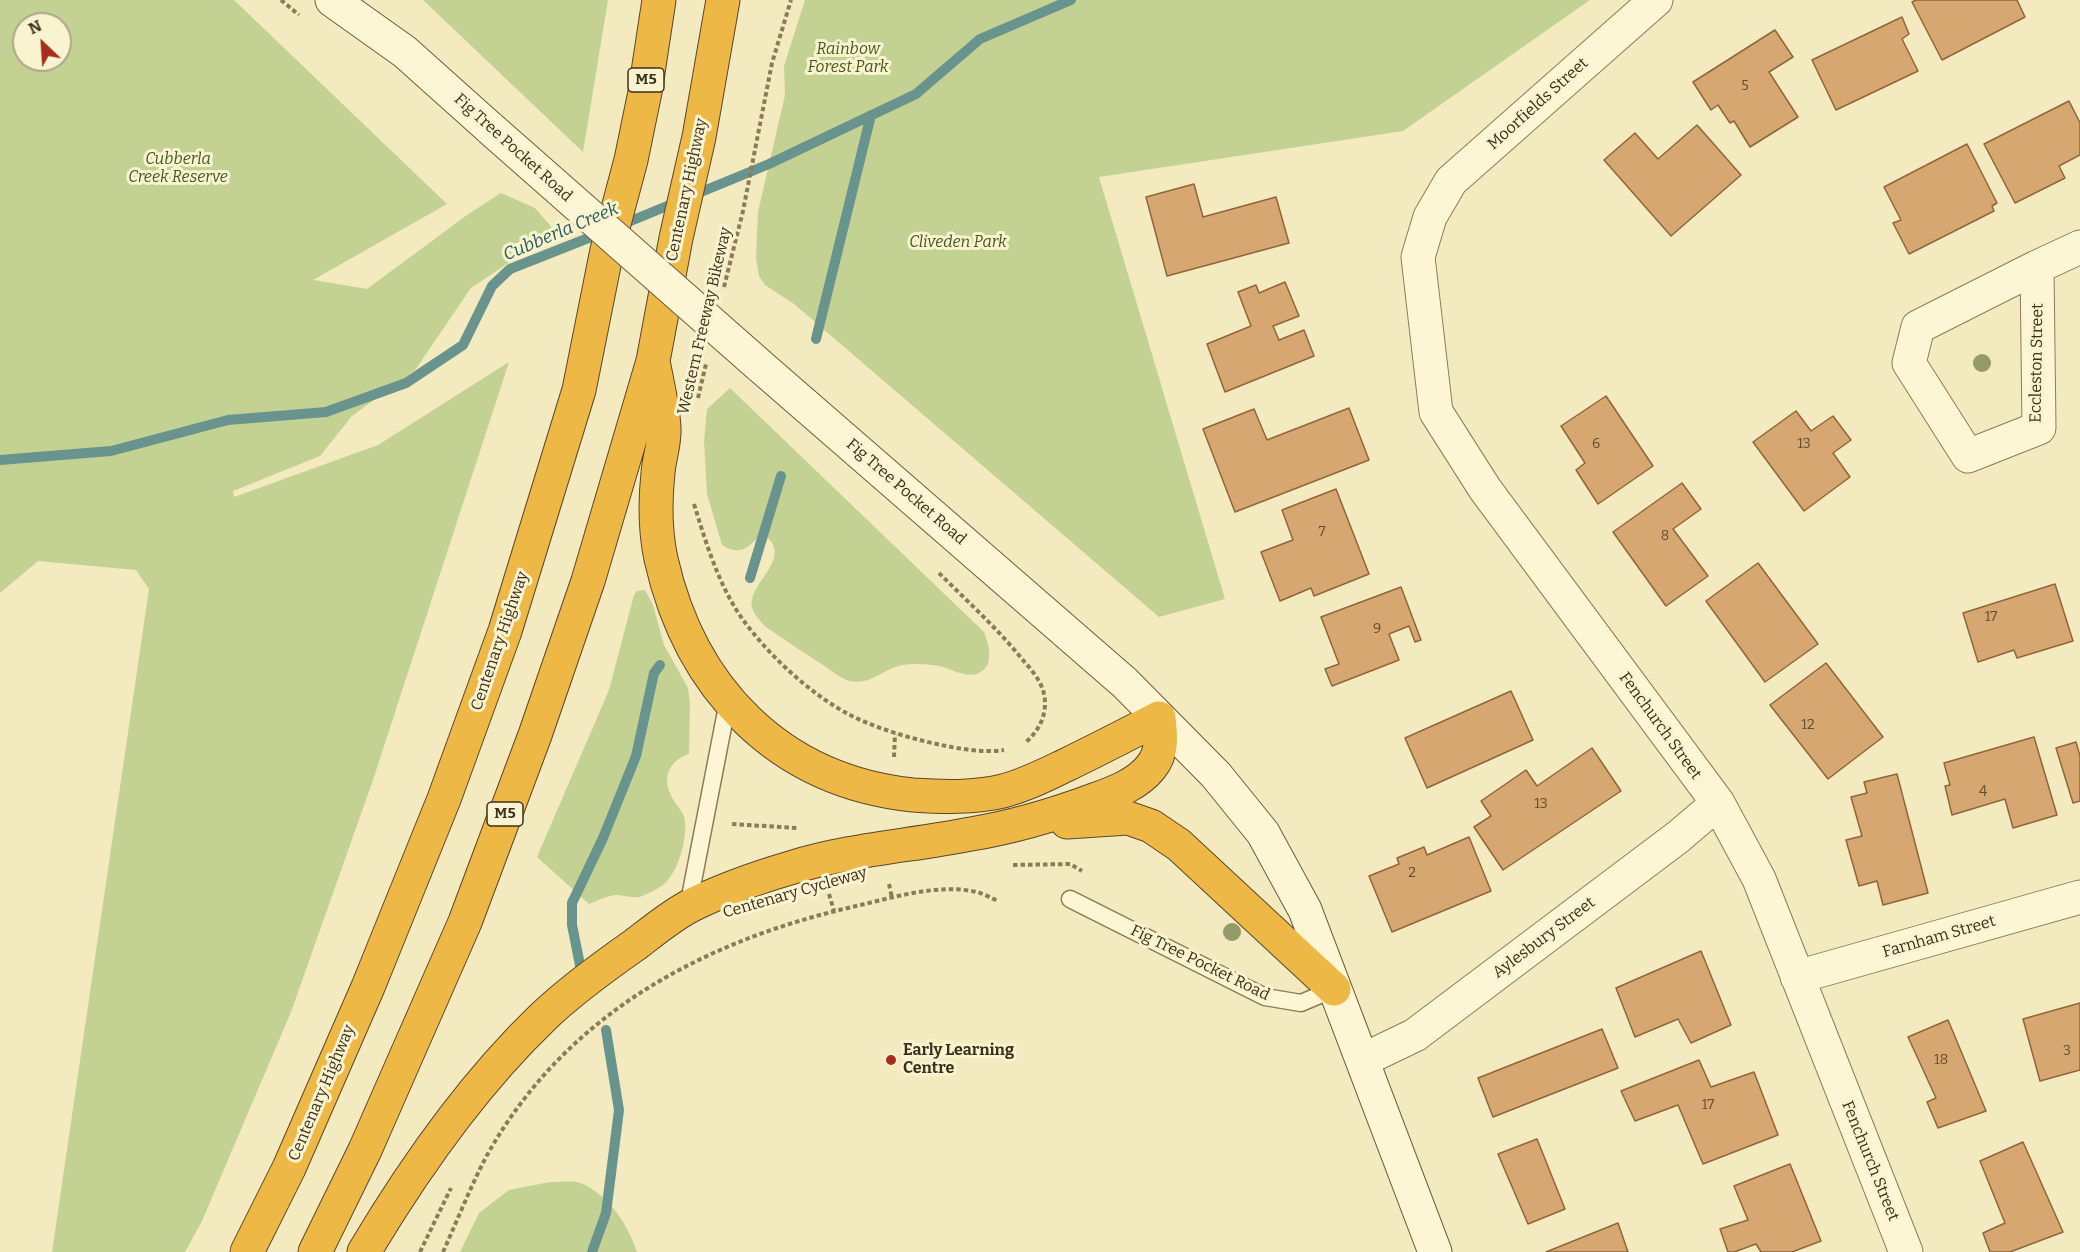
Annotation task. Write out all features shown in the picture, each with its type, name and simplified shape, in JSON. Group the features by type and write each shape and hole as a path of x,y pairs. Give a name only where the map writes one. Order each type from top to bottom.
{"highway":[{"name":"Centenary Highway","path":"247,1252 289,1168 368,987 444,800 505,631 579,390 607,250 631,160 645,92 659,0"},
{"name":"Centenary Highway","path":"315,1252 365,1150 465,922 535,735 588,581 653,361 676,238 699,137 723,0"},
{"path":"364,1252 410,1179 450,1122 508,1054 544,1016 618,956 688,907 758,878 845,853 969,835 1071,809 1125,787 1141,776 1157,757 1162,742 1159,718 1033,782 1002,791 972,796 925,796 870,788 836,777 799,761 760,734 728,701 699,658 680,619 661,557 656,528 658,473 664,429 653,361"},
{"path":"1007,827 1112,818 1128,818 1151,826 1179,845 1334,989"}],"street":[{"name":"Fig Tree Pocket Road","path":"332,0 405,52 759,365 1125,683 1216,775 1263,833 1305,910 1436,1252"},
{"name":"Fig Tree Pocket Road","path":"361,0 405,52"},
{"name":"Moorfields Street","path":"1430,217 1452,181 1656,0"},
{"name":"Fenchurch Street","path":"1430,217 1418,257 1436,412 1485,489 1718,803 1759,879 1906,1252"},
{"name":"Eccleston Street","path":"2037,267 2039,428 1968,456 1909,363 1918,327 2037,267 2080,248"},
{"name":"Aylesbury Street","path":"1363,1060 1415,1035 1678,837 1718,803"},
{"name":"Farnham Street","path":"1797,977 2080,897"}],"lane":[{"path":"688,907 728,701"},
{"name":"Fig Tree Pocket Road","path":"1070,899 1265,997 1300,1003 1334,989"}],"path":[{"name":"Western Freeway Bikeway","path":"722,297 743,210 760,116 780,34 791,0"},
{"name":"Western Freeway Bikeway","path":"698,403 706,363"},
{"path":"692,499 712,561 741,616 763,645 826,700 859,719 896,734 974,750 1012,750"},
{"path":"1003,636 1043,688 1045,703 1043,718 1037,732 1019,746"},
{"path":"705,821 749,826 792,826 802,832"},
{"path":"1012,865 1070,864 1089,876"},
{"path":"888,879 892,898"},
{"path":"443,1252 486,1158 522,1103 549,1071 585,1035 624,1003 670,974 708,954 769,930 834,911 940,890 959,889 980,892 998,901"},
{"name":"Centenary Cycleway","path":"818,895 839,890"},
{"path":"829,892 834,911"},
{"path":"420,1252 454,1179"}],"green space":[{"name":"Cubberla Creek Reserve","path":"0,0 234,0 447,204 313,280 367,289 467,215 501,193 535,208 561,238 517,257 471,288 415,370 352,416 320,456 233,491 234,497 378,445 509,362 373,780 291,1012 202,1221 185,1252 52,1252 149,589 136,570 38,561 0,593"},
{"path":"423,0 608,0 583,152"},
{"name":"Cliveden Park","path":"805,0 1590,0 1403,131 1099,177 1225,599 1159,617 794,304 765,285 759,276 756,258 758,212 785,95 784,66"},
{"path":"730,388 984,632 988,643 989,660 984,669 974,675 969,675 939,666 907,664 868,680 854,682 838,675 760,621 752,607 753,598 772,563 775,554 773,546 767,537 758,537 742,550 732,550 722,545 707,494 704,442 707,409"},
{"path":"645,590 653,605 664,645 688,688 689,754 673,764 667,780 671,797 684,817 685,837 673,873 663,885 641,896 615,895 589,904 537,857 609,690 634,595 637,591"},
{"path":"550,1182 580,1183 602,1196 623,1222 637,1252 460,1252 479,1213 509,1190"}],"building":[{"path":"1916,0 2017,0 2025,17 1942,60 1912,2"},
{"path":"1902,17 1909,34 1902,39 1918,71 1836,110 1812,60"},
{"path":"1775,30 1793,57 1769,72 1798,117 1750,147 1734,121 1730,123 1718,105 1711,110 1693,82"},
{"path":"2069,101 2080,123 2080,155 2059,166 2065,178 2015,203 1984,144"},
{"path":"1697,125 1741,175 1671,236 1604,160 1635,133 1658,159"},
{"path":"1967,144 1997,203 1992,206 1994,211 1909,254 1893,223 1901,220 1884,187"},
{"path":"1194,184 1203,217 1276,197 1289,243 1167,276 1146,197"},
{"path":"1285,282 1299,316 1273,326 1279,340 1304,330 1314,356 1225,392 1207,344 1251,326 1238,292 1256,285 1259,293"},
{"path":"1606,396 1653,466 1598,504 1576,470 1585,463 1561,426"},
{"path":"1349,408 1369,460 1235,512 1203,429 1254,409 1267,440"},
{"path":"1796,411 1811,431 1833,416 1851,440 1833,453 1850,477 1804,511 1753,442"},
{"path":"1682,483 1701,509 1673,529 1708,576 1666,606 1613,532"},
{"path":"1336,489 1369,574 1314,596 1311,588 1280,601 1261,552 1293,540 1282,510"},
{"path":"1758,563 1818,644 1765,682 1706,601"},
{"path":"2055,584 2073,641 2017,658 2014,650 1978,662 1963,613"},
{"path":"1401,587 1421,640 1415,642 1409,626 1389,634 1399,660 1332,686 1325,669 1339,664 1321,617"},
{"path":"1826,663 1883,737 1828,779 1770,705"},
{"path":"1511,691 1533,740 1427,788 1405,738"},
{"path":"2034,737 2057,815 2013,828 2005,799 1952,815 1945,786 1950,785 1944,763"},
{"path":"2076,742 2080,756 2080,801 2073,803 2056,748"},
{"path":"1592,748 1621,791 1503,870 1474,827 1491,816 1481,801 1526,770 1537,786"},
{"path":"1897,774 1928,893 1883,905 1877,881 1859,886 1846,840 1862,836 1851,797 1867,793 1864,782"},
{"path":"1469,837 1491,891 1392,932 1369,876 1399,864 1397,858 1424,847 1427,855"},
{"path":"1701,951 1731,1025 1691,1043 1678,1019 1635,1037 1616,988"},
{"path":"2080,1003 2080,1070 2040,1081 2023,1019"},
{"path":"1948,1020 1986,1111 1938,1128 1927,1102 1936,1098 1908,1037"},
{"path":"1602,1029 1618,1068 1493,1117 1478,1078"},
{"path":"1699,1060 1711,1087 1754,1072 1778,1135 1703,1164 1678,1105 1635,1121 1621,1091"},
{"path":"1537,1139 1565,1209 1528,1224 1498,1154"},
{"path":"2023,1142 2063,1232 2010,1252 1990,1252 1983,1233 2005,1223 1980,1161"},
{"path":"1790,1164 1821,1241 1792,1252 1761,1252 1756,1244 1728,1252 1720,1229 1748,1220 1734,1186"},
{"path":"1618,1223 1628,1252 1546,1252"}],"waterway":[{"name":"Cubberla Creek","path":"621,225 769,164 916,94 980,39 1071,0"},
{"path":"816,339 871,115"},
{"name":"Cubberla Creek","path":"0,460 111,451 228,420 326,412 406,383 463,345 492,286 510,269 601,233"},
{"path":"750,578 781,476"},
{"path":"580,965 572,925 572,903 603,838 636,756 654,673 660,665"},
{"path":"592,1252 606,1213 619,1110 606,1030"}],"place":[{"name":"Early Learning Centre","path":"891,1060"}],"park label":[{"name":"Rainbow Forest Park","path":"848,59"}]}
